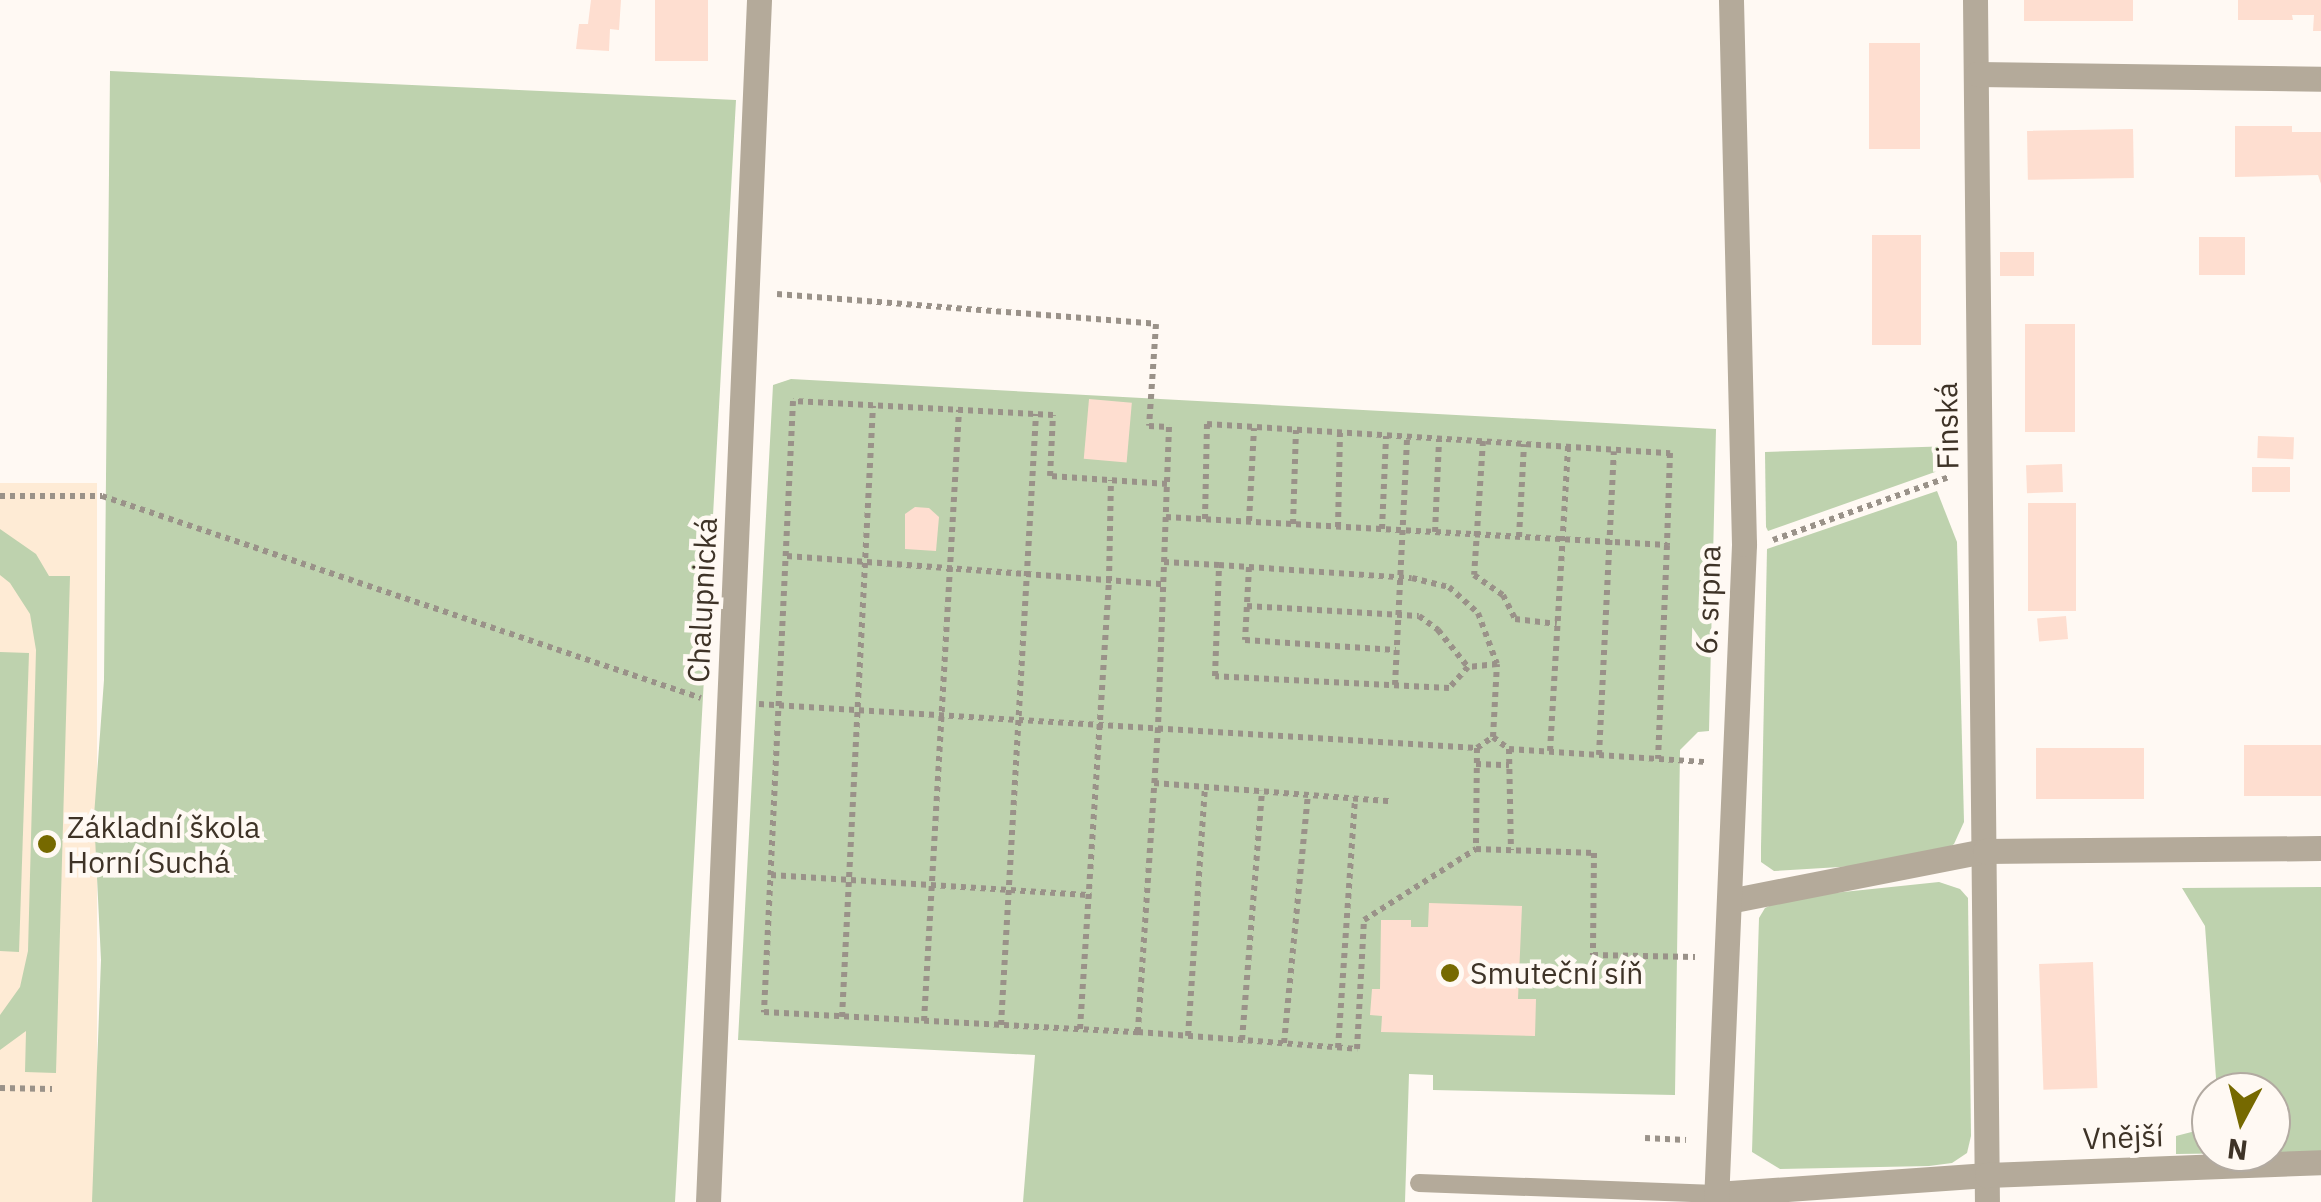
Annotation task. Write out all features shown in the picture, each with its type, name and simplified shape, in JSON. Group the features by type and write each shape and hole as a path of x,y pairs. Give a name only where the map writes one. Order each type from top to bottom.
{"street":[{"name":"Chalupnická","path":"708,1202 759,0"},
{"name":"6. srpna","path":"1716,1198 1744,544 1731,0"},
{"name":"Finská","path":"1976,0 1985,851"},
{"path":"1977,74 2321,79"},
{"path":"1729,901 1985,851 2321,848"},
{"path":"1985,851 1987,1202"},
{"name":"Vnější","path":"1716,1198 1987,1175 2321,1162"}],"lane":[{"path":"1419,1182 1716,1198"}],"path":[{"path":"748,292 1156,324 1149,426 1169,427 1158,728 1138,1032"},
{"path":"1167,484 1050,476 1053,415 794,402 764,1012 1138,1032 1357,1050 1364,920 1476,849 1594,853 1593,955 1726,957"},
{"path":"842,1017 873,406"},
{"path":"924,1022 958,410"},
{"path":"1001,1026 1036,414"},
{"path":"1205,519 1207,424 1670,453 1658,759"},
{"path":"1248,522 1254,428"},
{"path":"1293,524 1296,430"},
{"path":"1338,526 1340,432"},
{"path":"1382,529 1386,436"},
{"path":"1395,686 1407,437"},
{"path":"1435,532 1439,439"},
{"path":"1483,441 1474,575 1503,595 1515,619 1557,624"},
{"path":"1519,537 1524,444"},
{"path":"1550,751 1568,446"},
{"path":"1599,754 1614,452"},
{"path":"1744,544 1769,542 1948,478 1980,474"},
{"path":"1080,1029 1091,896 1112,480"},
{"path":"0,496 102,496 730,705 1477,748 1493,737"},
{"path":"1166,517 1667,545"},
{"path":"787,556 1163,584"},
{"path":"1164,562 1399,578 1448,587 1478,613 1497,664 1493,737"},
{"path":"1219,565 1215,676 1449,688 1468,667 1497,664"},
{"path":"1249,567 1246,640 1396,650"},
{"path":"1247,606 1418,616 1438,630 1468,667"},
{"path":"1493,737 1508,749 1733,764"},
{"path":"1476,849 1477,748"},
{"path":"1508,749 1511,850"},
{"path":"1476,764 1509,765"},
{"path":"1154,783 1390,801"},
{"path":"1188,1036 1204,788"},
{"path":"1242,1040 1262,791"},
{"path":"1284,1043 1308,795"},
{"path":"1338,1048 1355,798"},
{"path":"771,875 1091,896"},
{"path":"0,1088 52,1089"},
{"path":"1645,1138 1697,1140"}],"shaded area":[{"name":"Základní škola Horní Suchá","path":"0,483 97,483 97,1202 0,1202"}],"green space":[{"path":"110,71 736,100 675,1202 92,1202 101,960 94,816 104,680"},
{"path":"791,379 1716,429 1709,731 1698,732 1680,750 1675,1095 1433,1090 1433,1075 1409,1074 1405,1202 1023,1202 1035,1055 738,1040 773,385"},
{"path":"1954,446 1951,457 1935,472 1768,531 1766,527 1765,452"},
{"path":"1937,491 1957,542 1964,822 1954,844 1944,851 1889,864 1774,871 1761,862 1767,549"},
{"path":"0,529 36,554 49,576 70,576 56,1073 25,1072 26,1031 0,1050 0,1015 20,987 28,951 36,650 30,614 10,583 0,575"},
{"path":"0,652 29,653 19,952 0,951"},
{"path":"1939,882 1960,889 1968,898 1971,1136 1967,1153 1952,1163 1929,1166 1780,1169 1752,1152 1759,918 1765,908 1786,898"},
{"path":"2321,887 2321,1152 2291,1152 2291,1072 2216,1072 2205,926 2182,888"},
{"path":"2191,1132 2191,1154 2176,1154 2176,1136"}],"building":[{"path":"591,0 621,0 619,30 610,29 609,51 576,49 579,24 588,24"},
{"path":"655,0 708,0 708,61 655,61"},
{"path":"2024,0 2133,0 2133,21 2024,21"},
{"path":"2238,0 2321,0 2321,31 2313,31 2314,15 2292,15 2293,20 2238,20"},
{"path":"1869,43 1920,43 1920,149 1869,149"},
{"path":"2235,126 2292,126 2292,132 2321,132 2321,184 2318,175 2235,177"},
{"path":"2133,129 2134,178 2028,180 2027,131"},
{"path":"1872,235 1921,235 1921,345 1872,345"},
{"path":"2199,237 2245,237 2245,275 2199,275"},
{"path":"2000,252 2034,252 2034,276 2000,276"},
{"path":"2025,324 2075,324 2075,432 2025,432"},
{"path":"1089,399 1132,403 1127,463 1084,459"},
{"path":"2258,436 2294,437 2293,459 2257,458"},
{"path":"2062,464 2063,492 2027,493 2026,465"},
{"path":"2252,467 2290,467 2290,492 2252,492"},
{"path":"2028,503 2076,503 2076,611 2028,611"},
{"path":"915,507 929,508 939,517 936,551 905,549 905,514"},
{"path":"2066,616 2068,639 2039,641 2037,619"},
{"path":"2244,745 2321,745 2321,796 2244,796"},
{"path":"2036,748 2144,748 2144,799 2036,799"},
{"name":"Smuteční síň","path":"1429,903 1522,906 1518,999 1536,999 1535,1036 1381,1032 1382,1016 1370,1015 1372,989 1380,989 1381,920 1411,920 1411,927 1428,927"},
{"path":"2093,962 2097,1088 2043,1090 2039,964"}],"place":[{"name":"Základní škola Horní Suchá","path":"47,844"},
{"name":"Smuteční síň","path":"1450,973"}]}
